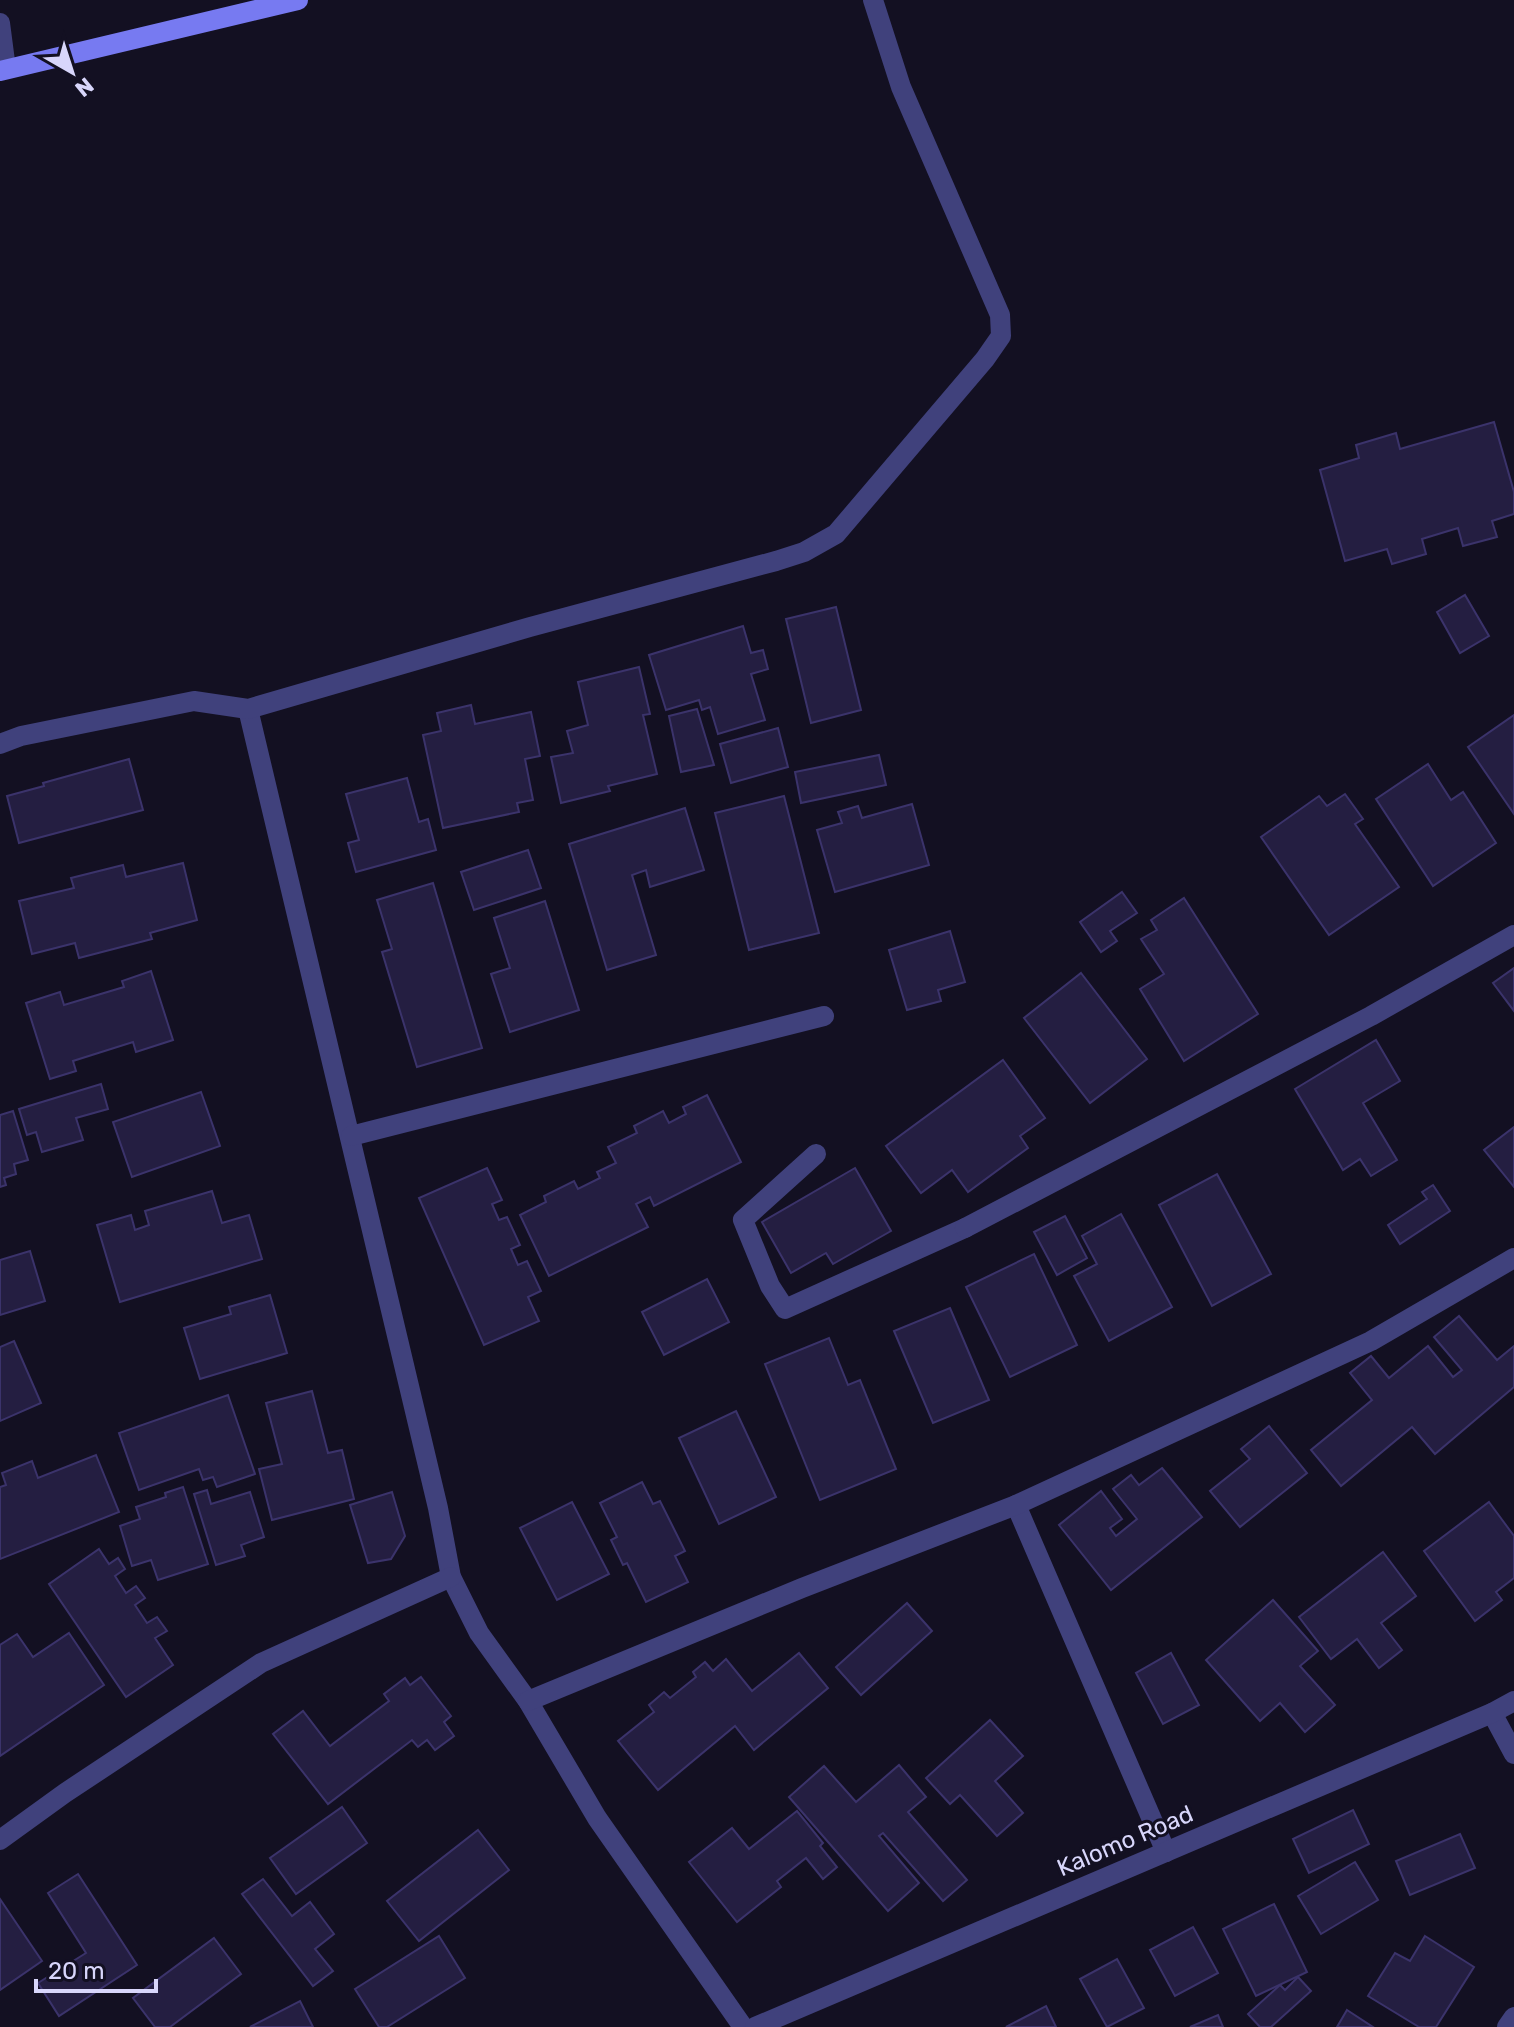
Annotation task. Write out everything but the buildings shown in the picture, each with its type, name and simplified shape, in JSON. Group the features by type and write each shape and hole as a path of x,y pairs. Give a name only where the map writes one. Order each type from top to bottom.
{"main road":[{"path":"3,70 298,0"}],"street":[{"path":"0,744 21,736 194,701 248,709 530,627 776,561 804,552 836,534 985,359 1001,336 1000,315 901,87 873,0"},
{"path":"0,23 3,70"},
{"path":"248,709 351,1136 438,1508 451,1577 479,1633 528,1701 597,1818 743,2027"},
{"path":"816,1154 743,1220 770,1286 785,1309 965,1228 1371,1016 1514,935"},
{"path":"351,1136 824,1016"},
{"path":"528,1701 802,1588 1016,1505 1371,1341 1514,1258"},
{"path":"1016,1505 1166,1852"},
{"path":"0,1840 65,1793 261,1663 451,1577"},
{"name":"Kalomo Road","path":"755,2027 1514,1701"},
{"path":"1492,1713 1514,1754"},
{"path":"1507,2027 1514,2017"}]}
